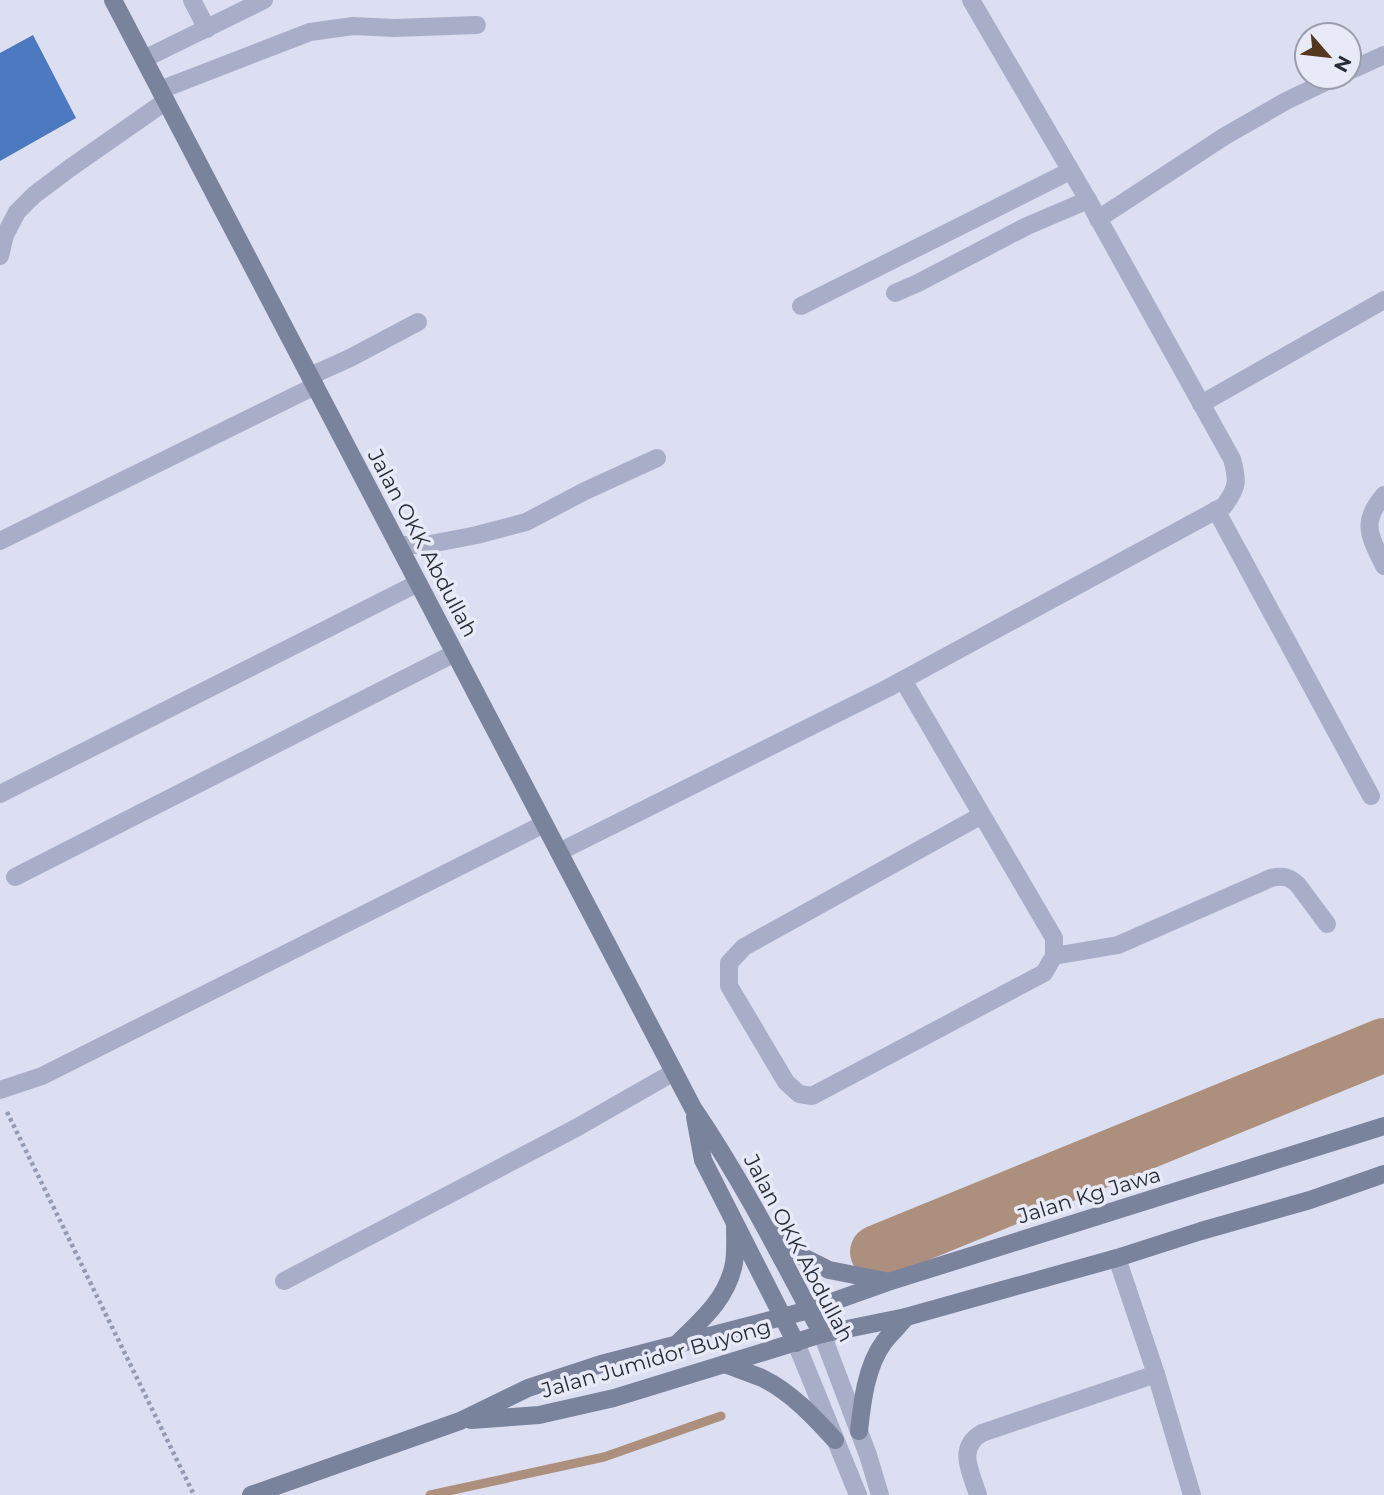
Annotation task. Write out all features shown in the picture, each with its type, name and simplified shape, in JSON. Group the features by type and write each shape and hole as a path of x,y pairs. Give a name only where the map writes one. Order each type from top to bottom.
{"main road":[{"name":"Jalan OKK Abdullah","path":"113,0 693,1108 721,1150 822,1335"},
{"name":"Jalan OKK Abdullah","path":"693,1108 703,1160 796,1342"},
{"name":"Jalan Kg Jawa","path":"809,1310 888,1282 1384,1126"},
{"path":"822,1335 906,1317 1117,1258 1310,1200 1384,1174"},
{"path":"677,1345 719,1300 728,1283 734,1262 736,1222"},
{"path":"764,1226 802,1256 829,1270 888,1282"},
{"name":"Jalan Jumidor Buyong","path":"259,1494 460,1421 528,1388 601,1364 809,1310"},
{"path":"859,1431 862,1401 870,1372 882,1344 906,1317"},
{"name":"Jalan Jumidor Buyong","path":"460,1421 539,1415 614,1398 822,1335"},
{"path":"725,1364 777,1388 810,1413 835,1440"}],"street":[{"path":"192,0 207,29"},
{"path":"144,59 264,0"},
{"path":"559,852 903,680 1224,506 1233,494 1237,477 1232,459 1088,200 971,0"},
{"path":"0,256 5,235 17,212 34,195 163,95 310,32 353,26 394,28 477,25"},
{"path":"1363,65 1384,55"},
{"path":"1098,219 1225,136 1307,91"},
{"path":"801,306 1070,171"},
{"path":"895,293 1027,226 1088,200"},
{"path":"1201,404 1384,300"},
{"path":"0,541 313,381 418,322"},
{"path":"398,545 425,545 526,522 657,458"},
{"path":"1384,495 1374,506 1369,520 1370,535 1384,566"},
{"path":"1216,510 1371,796"},
{"path":"0,794 418,583"},
{"path":"15,877 455,653"},
{"path":"903,680 1054,937 1054,956 1044,973 813,1096 799,1094 786,1082 729,986 729,963 744,947 982,815"},
{"path":"0,1090 42,1076 544,824"},
{"path":"1054,956 1118,945 1279,876 1298,885 1327,924"},
{"path":"284,1281 576,1128 674,1072"},
{"path":"1117,1258 1156,1374 1192,1495"},
{"name":"Jalan OKK Abdullah","path":"822,1335 868,1455 880,1495"},
{"name":"Jalan OKK Abdullah","path":"796,1342 858,1495"},
{"path":"978,1495 967,1451 974,1437 1156,1374"}],"path":[{"path":"6,1111 194,1495"}],"building":[{"path":"33,35 76,118 0,161 0,53"}],"waterway":[{"path":"877,1252 1384,1045"},
{"path":"430,1495 604,1457 721,1416"}]}
